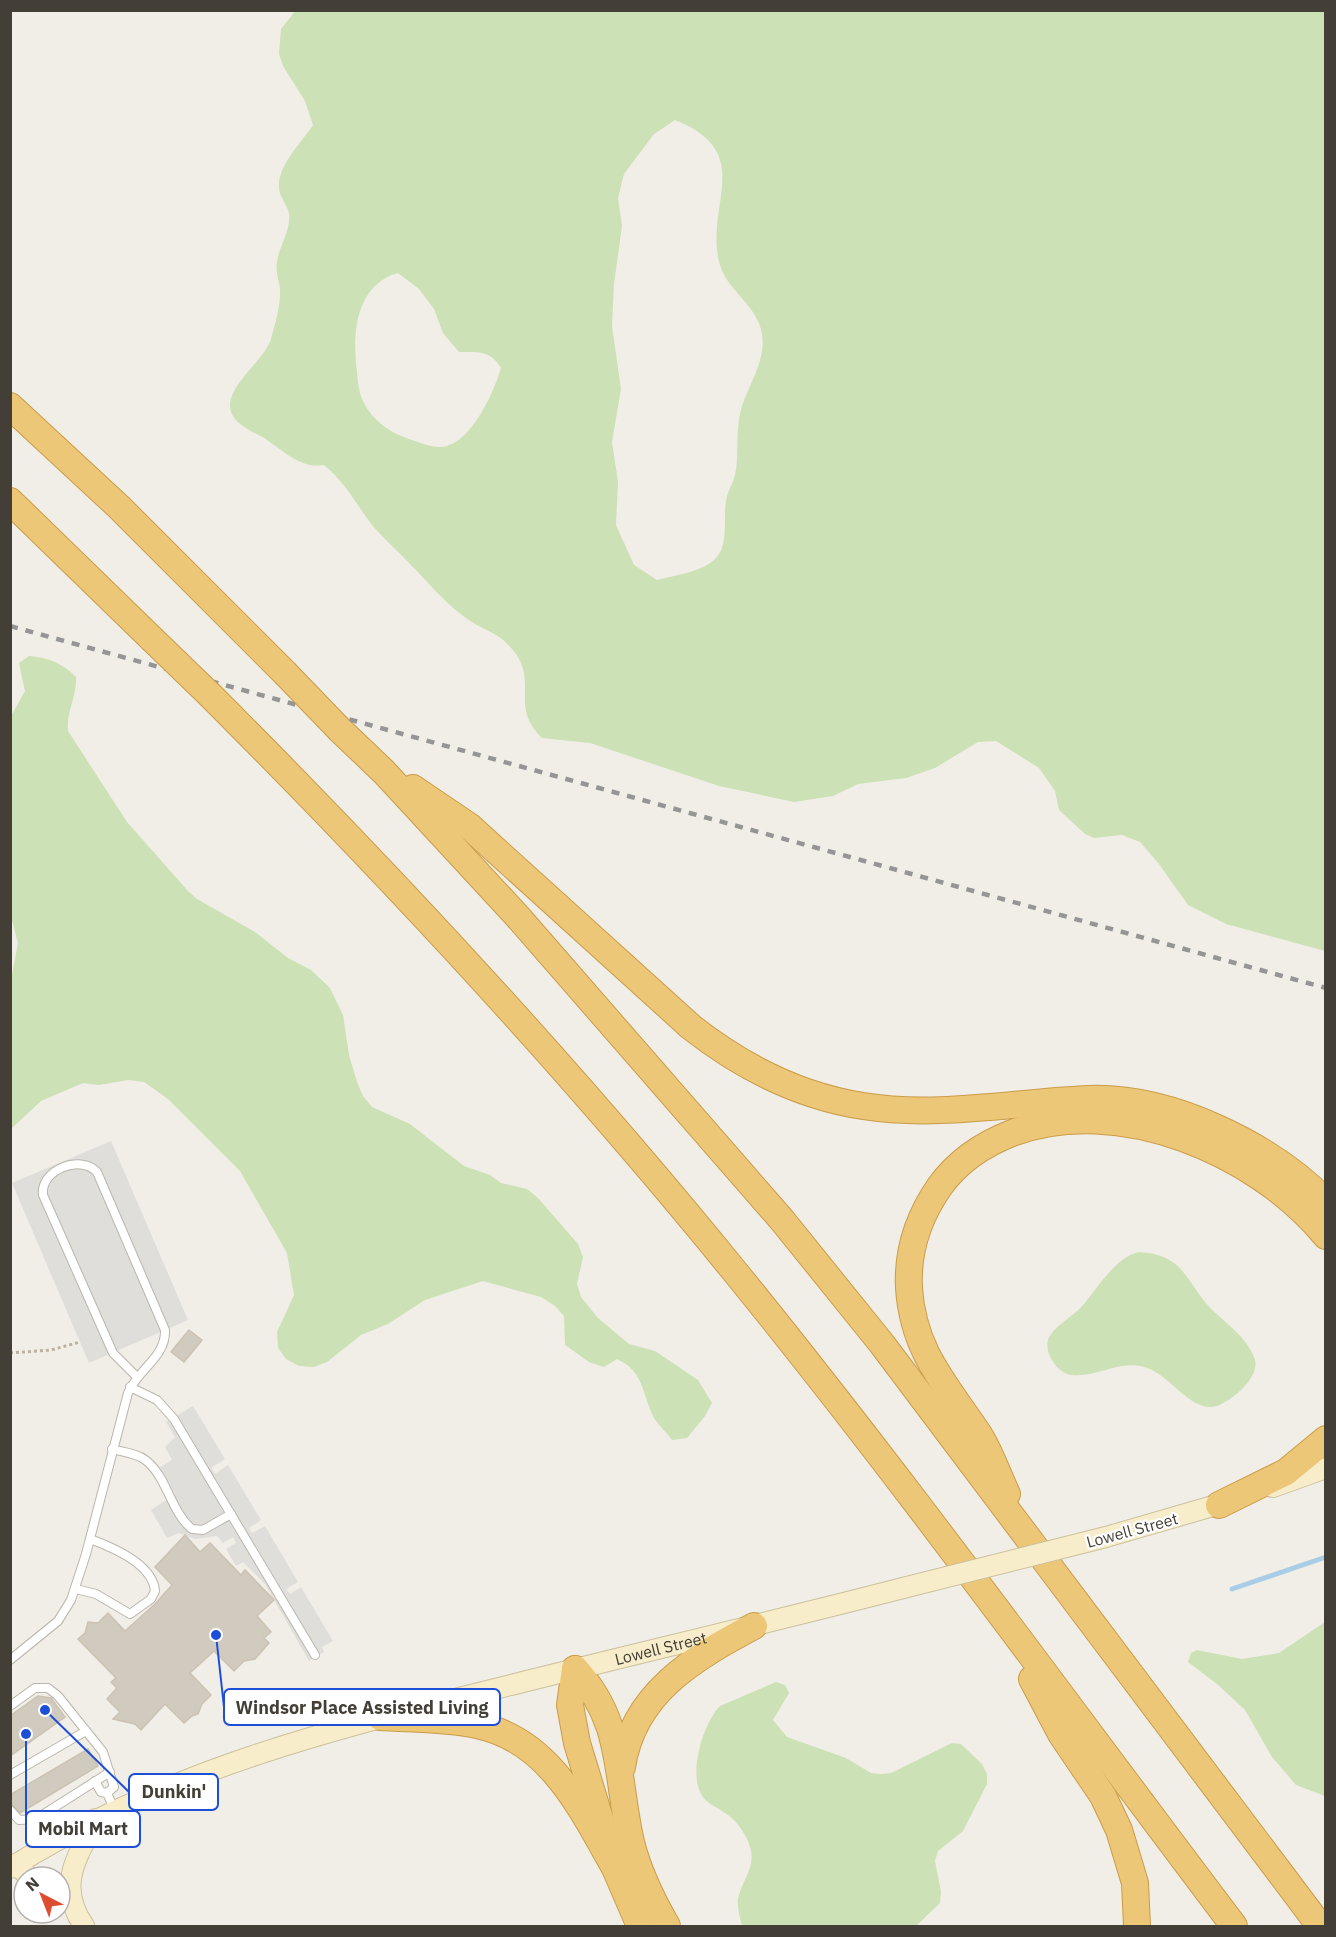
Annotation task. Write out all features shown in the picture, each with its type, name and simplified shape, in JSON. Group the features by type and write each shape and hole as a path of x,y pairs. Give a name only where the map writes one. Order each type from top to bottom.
{"highway":[{"path":"10,406 119,507 369,758 518,917 782,1220 882,1344 1320,1926"},
{"path":"10,501 211,696 397,887 599,1111 735,1272 844,1409 1234,1926"},
{"path":"369,758 469,826 692,1027 726,1053 764,1075 821,1097 890,1109 971,1107 1092,1099 1151,1107 1203,1122 1254,1147 1297,1176 1326,1202"},
{"path":"1029,1540 981,1438 944,1387 928,1358 913,1318 909,1275 915,1235 934,1194 954,1170 992,1142 1034,1126 1080,1121 1138,1126 1174,1135 1243,1166 1290,1200 1326,1236"},
{"path":"1219,1505 1286,1472 1326,1439"},
{"path":"999,1615 1061,1734 1096,1784 1116,1821 1133,1875 1137,1899 1137,1926"},
{"path":"621,1777 624,1755 634,1729 645,1708 662,1686 703,1654 754,1626"},
{"path":"575,1669 603,1706 615,1740 625,1811 635,1857 667,1926"},
{"path":"575,1669 570,1705 573,1722 615,1868"},
{"path":"380,1717 451,1720 477,1725 506,1734 524,1744 548,1763 568,1788 615,1868 640,1926"}],"main road":[{"name":"Lowell Street","path":"24,1865 96,1818 111,1801 255,1754 380,1717 1106,1537 1219,1505 1326,1468"},
{"path":"84,1926 74,1910 69,1883 74,1864 96,1818"}],"lane":[{"path":"10,1660 58,1621 66,1611 76,1588 90,1539 130,1387 136,1376 162,1349 165,1330 97,1172 87,1164 75,1164 48,1177 44,1184 43,1195 113,1353 136,1376"},
{"path":"130,1387 147,1394 164,1406 315,1655"},
{"path":"112,1449 135,1455 147,1462 183,1520 192,1529 203,1530 231,1514"},
{"path":"76,1588 96,1594 130,1614 151,1599 155,1592 152,1580 137,1564 113,1547 90,1539"},
{"path":"10,1706 34,1688 48,1688 58,1696 103,1752 114,1787 111,1801 101,1792 95,1781"},
{"path":"10,1775 86,1731"},
{"path":"10,1810 19,1820 36,1819 110,1772"}],"path":[{"path":"10,1353 51,1350 80,1342"}],"green space":[{"path":"296,10 1325,11 1325,951 1226,924 1188,905 1140,842 1122,835 1094,838 1085,834 1059,810 1055,791 1039,768 996,741 978,742 935,768 906,778 858,784 833,796 794,802 719,786 590,743 542,738 527,716 522,665 510,646 470,621 442,597 377,530 344,486 324,465 316,466 294,458 243,426 231,411 230,404 236,388 262,355 271,339 280,295 277,262 289,220 288,211 279,191 279,180 286,163 313,125 305,101 283,66 279,54 281,29","holes":["675,120 700,133 715,148 721,165 722,183 717,222 720,265 729,282 755,315 762,334 763,345 758,367 741,409 736,468 725,508 724,539 720,553 704,567 657,580 634,565 616,525 618,482 612,442 621,389 612,326 614,284 622,226 618,198 624,174 654,134","398,273 419,289 434,309 443,333 459,352 483,353 493,358 501,368 487,404 471,428 451,445 432,446 409,439 383,426 372,415 361,396 355,343 360,313 373,288 384,279"]},
{"path":"29,656 55,662 76,677 68,731 127,822 188,891 197,899 255,932 288,958 311,970 330,988 343,1015 349,1055 357,1082 363,1096 372,1107 410,1124 464,1166 490,1175 501,1183 527,1189 538,1198 578,1244 583,1257 577,1284 581,1297 598,1318 629,1344 655,1351 698,1380 712,1403 705,1416 687,1438 672,1440 658,1424 641,1384 626,1364 617,1359 604,1367 589,1362 565,1345 564,1316 555,1306 541,1297 483,1281 425,1300 388,1324 361,1335 327,1362 314,1367 299,1366 286,1359 278,1348 277,1332 294,1295 287,1253 240,1171 168,1099 144,1082 128,1080 99,1085 83,1083 41,1101 11,1129 10,986 18,943 10,912 10,718 25,691 19,663"},
{"path":"1139,1252 1162,1256 1178,1267 1211,1309 1240,1336 1251,1351 1255,1360 1253,1374 1243,1388 1223,1403 1208,1407 1200,1405 1160,1375 1141,1366 1121,1366 1092,1374 1072,1375 1060,1370 1051,1359 1047,1346 1051,1334 1080,1308 1115,1266"},
{"path":"1325,1622 1325,1796 1296,1785 1272,1757 1245,1710 1217,1684 1188,1662 1191,1653 1197,1650 1242,1659 1279,1653"},
{"path":"776,1682 785,1685 789,1693 773,1720 787,1737 846,1758 871,1773 891,1773 952,1743 961,1744 982,1764 987,1774 987,1784 963,1831 938,1851 935,1861 941,1892 940,1903 916,1926 742,1926 738,1899 751,1863 750,1845 738,1824 703,1797 698,1788 697,1763 708,1724 720,1706"}],"shaded area":[{"path":"111,1141 188,1320 89,1363 12,1183"},
{"path":"193,1406 225,1459 211,1468 215,1474 228,1465 261,1520 249,1528 252,1533 265,1526 298,1582 286,1589 290,1594 301,1587 333,1641 322,1647 324,1652 309,1661 265,1584 243,1562 236,1566 226,1549 236,1543 233,1537 223,1543 217,1536 195,1539 179,1533 167,1538 151,1510 175,1494 160,1467 172,1460 165,1447 175,1437 166,1422"}],"building":[{"path":"189,1330 202,1340 184,1362 171,1352"},
{"path":"185,1535 200,1552 210,1543 241,1575 245,1570 274,1600 257,1616 271,1632 264,1638 269,1643 255,1659 244,1661 234,1671 214,1651 190,1673 211,1695 202,1704 198,1714 184,1723 165,1704 141,1730 135,1724 113,1719 120,1712 107,1699 117,1688 111,1682 116,1678 78,1639 85,1633 88,1622 98,1623 108,1613 125,1631 155,1604 172,1585 155,1567"},
{"path":"38,1696 51,1698 65,1717 10,1756 10,1716"},
{"path":"88,1749 98,1766 20,1813 11,1804 10,1795"}],"waterway":[{"path":"1232,1589 1326,1557"}],"railway":[{"path":"10,626 1326,988"}],"place":[{"name":"Windsor Place Assisted Living","path":"216,1635"},
{"name":"Dunkin'","path":"45,1710"},
{"name":"Mobil Mart","path":"26,1734"}]}
